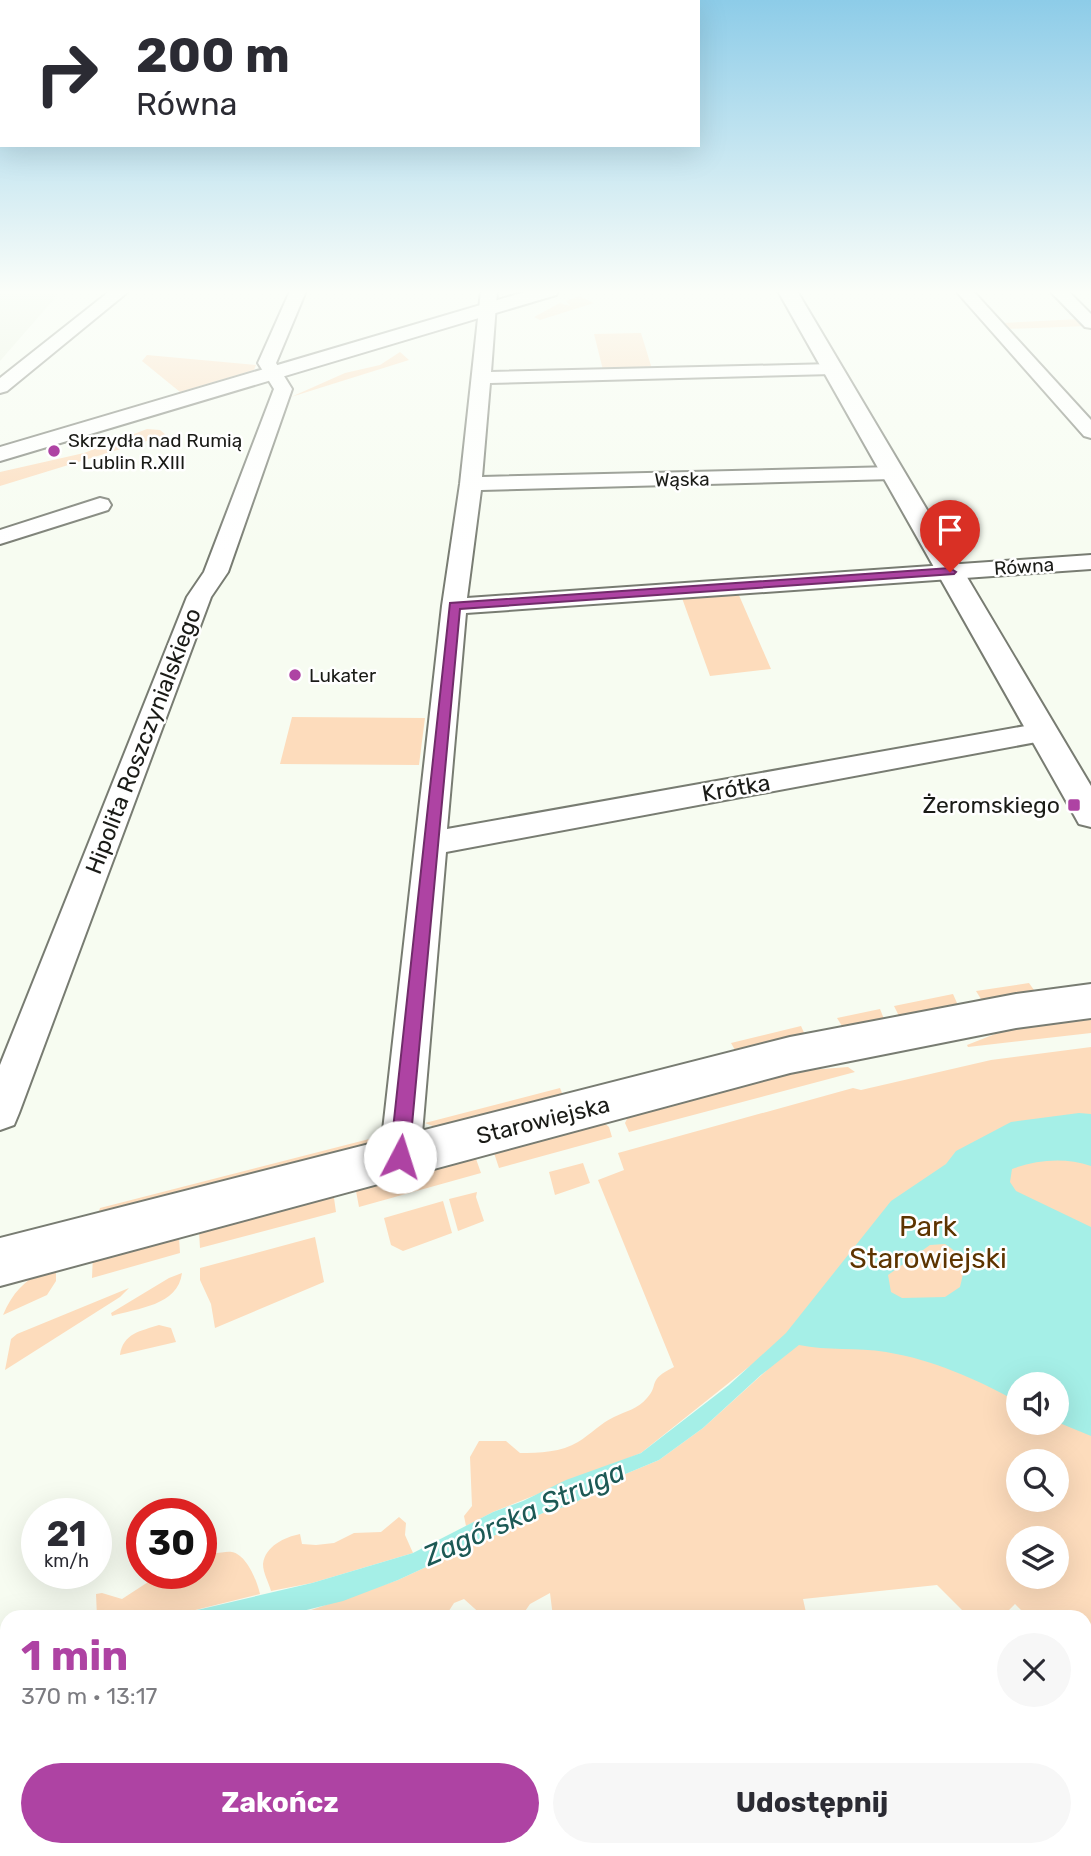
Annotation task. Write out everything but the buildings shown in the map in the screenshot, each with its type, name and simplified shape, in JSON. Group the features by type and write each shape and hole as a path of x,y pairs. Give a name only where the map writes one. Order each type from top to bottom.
{"street":[{"path":"1,452 258,378"},
{"name":"Hipolita Roszczynialskiego","path":"0,1113 199,597 216,572 283,389 277,378"},
{"path":"400,1157 454,606 471,484 480,378 495,378"},
{"path":"838,378 1091,815"},
{"path":"1042,378 1091,432"},
{"name":"Wąska","path":"471,484 894,473"},
{"path":"0,537 100,505"},
{"name":"Równa","path":"454,606 1091,562"},
{"name":"Krótka","path":"431,843 1042,732"},
{"name":"Starowiejska","path":"0,1262 790,1055 1016,1011 1091,1001"}],"green space":[{"path":"162,378 228,378 180,392"},
{"path":"335,378 353,378 291,397"},
{"path":"147,429 160,430 166,435 0,486 0,472 84,453"},
{"path":"738,593 771,669 710,676 682,598"},
{"path":"292,717 425,718 419,765 280,764"},
{"path":"1029,983 1034,990 1032,994 987,1001 981,999 976,991"},
{"path":"953,994 956,1007 904,1017 899,1016 894,1006"},
{"path":"880,1009 884,1019 882,1022 847,1028 842,1026 837,1018"},
{"path":"1091,1013 1091,1033 967,1045 1018,1025"},
{"path":"801,1026 806,1037 740,1053 731,1043"},
{"name":"Park Starowiejski","path":"1091,1047 1091,1610 1021,1610 1015,1604 1009,1610 962,1610 937,1585 803,1599 805,1610 552,1610 550,1593 530,1604 526,1610 476,1610 464,1599 454,1603 450,1610 311,1610 398,1580 543,1513 571,1505 623,1475 659,1460 703,1428 766,1371 750,1366 641,1453 493,1512 466,1526 464,1516 472,1506 470,1457 479,1441 506,1441 520,1453 565,1448 578,1442 609,1419 640,1405 651,1393 657,1379 674,1367 598,1180 624,1170 618,1153 853,1088 861,1090 991,1060"},
{"path":"848,1067 855,1072 629,1132 625,1123 629,1115 783,1072"},
{"path":"560,1088 564,1098 435,1127 425,1123"},
{"path":"603,1122 609,1127 612,1137 499,1168 494,1153"},
{"path":"381,1136 371,1146 97,1218 100,1208"},
{"path":"475,1156 481,1173 359,1207 356,1191 358,1186"},
{"path":"583,1163 590,1183 555,1195 549,1172"},
{"path":"477,1192 476,1197 484,1221 458,1231 449,1199"},
{"path":"330,1194 334,1198 336,1212 200,1248 199,1232 204,1225"},
{"path":"443,1201 452,1233 403,1251 391,1245 384,1218"},
{"path":"315,1237 324,1282 215,1328 211,1304 200,1280 200,1268"},
{"path":"179,1238 180,1253 92,1278 93,1253"},
{"path":"56,1263 56,1281 47,1295 3,1315 12,1297 24,1284"},
{"path":"182,1273 179,1284 165,1299 144,1308 112,1316 111,1313"},
{"path":"129,1288 120,1297 5,1370 11,1339 17,1334"},
{"path":"159,1325 171,1328 176,1342 120,1355 129,1337"},
{"path":"399,1517 406,1523 405,1535 413,1553 312,1583 271,1591 263,1564 268,1552 282,1540 300,1534 302,1544 334,1543 354,1533 381,1532"},
{"path":"232,1552 247,1563 260,1594 195,1610 97,1610 96,1594 102,1593 122,1599 137,1589 217,1589 217,1553"}],"water":[{"name":"Zagórska Struga","path":"1079,1113 1091,1114 1091,1166 1061,1161 1031,1163 1012,1169 1010,1182 1016,1191 1091,1227 1091,1436 1069,1427 1069,1372 1006,1372 1006,1396 970,1378 921,1360 875,1351 799,1345 761,1375 703,1428 659,1460 623,1475 571,1505 543,1513 398,1580 343,1601 306,1610 197,1610 312,1583 413,1553 493,1512 566,1480 641,1453 729,1385 786,1333 891,1201 946,1164 956,1151 1011,1122","holes":["945,1244 963,1262 960,1287 945,1297 902,1298 891,1292 888,1275 930,1245"]}],"place":[{"name":"Skrzydła nad Rumią - Lublin R.XIII","path":"54,451"},
{"name":"Lukater","path":"295,675"},
{"name":"Żeromskiego","path":"1074,805"}],"route":[{"path":"400,1157 454,606 950,572"}]}
